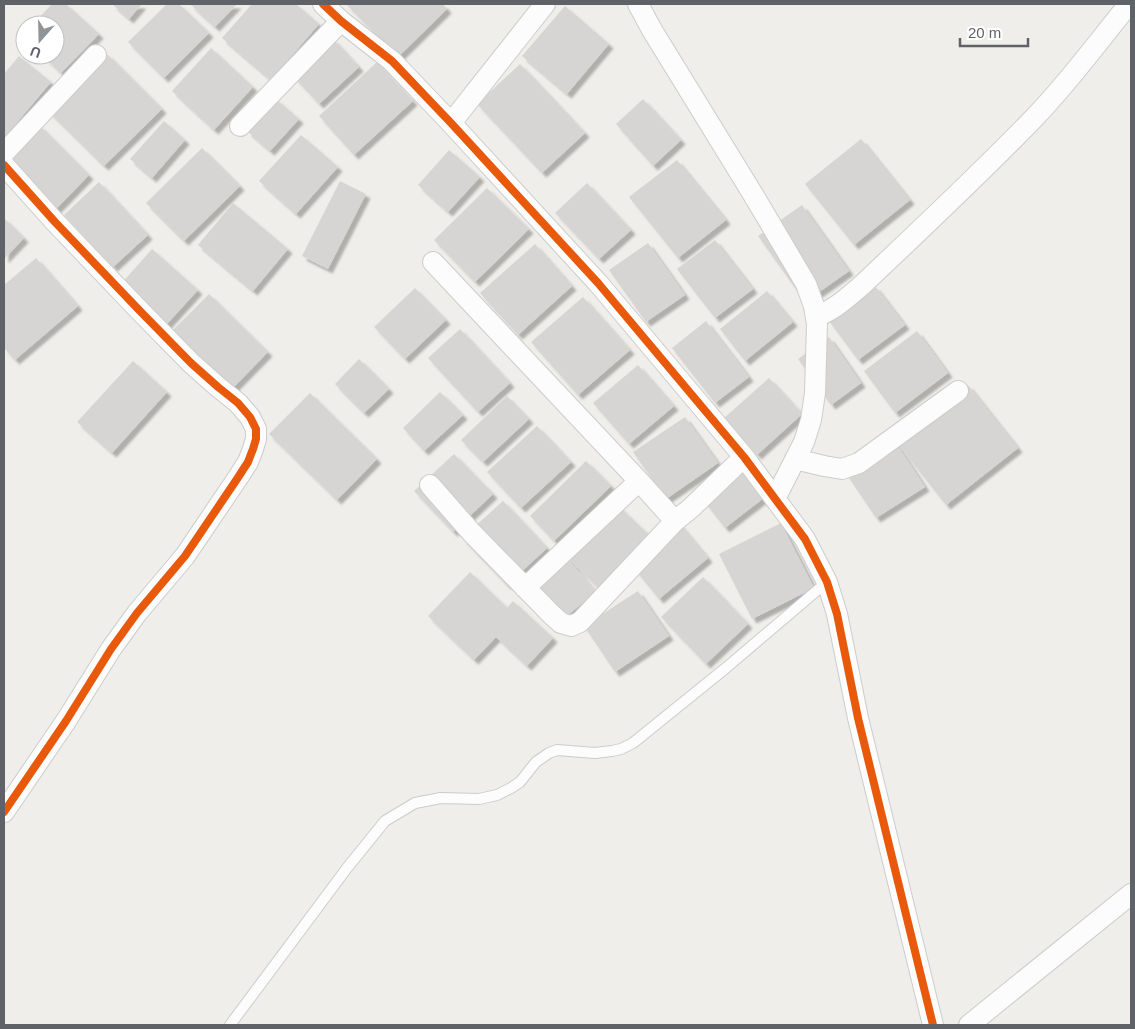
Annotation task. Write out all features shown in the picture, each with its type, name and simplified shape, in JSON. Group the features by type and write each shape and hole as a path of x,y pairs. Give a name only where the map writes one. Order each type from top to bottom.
{"street":[{"path":"323,4 341,21 392,61 598,283 744,458 805,539 827,582 837,614 860,727 933,1025"},
{"path":"451,123 545,4"},
{"path":"638,4 806,284 814,306 817,324 815,393 811,420 804,442 775,499"},
{"path":"816,317 828,312 861,286 974,178 1035,117 1077,69 1129,4"},
{"path":"240,126 341,21"},
{"path":"4,153 96,55"},
{"path":"4,165 55,222 191,363 238,402 250,417 256,429 253,449 248,462 237,480 185,556 137,613 111,649 66,721 4,812"},
{"path":"433,262 675,521"},
{"path":"795,459 842,468 859,463 958,391"},
{"path":"430,485 471,532 525,588 561,623 571,626 580,622 675,521 692,508 744,458"},
{"path":"525,588 639,481"},
{"path":"969,1025 1131,894"}],"lane":[{"path":"230,1025 347,868 385,821 415,803 441,798 479,799 497,795 520,782 536,762 557,750 595,753 621,749 633,743 727,667 827,582"}],"building":[{"path":"52,4 66,4 99,34 61,73 53,65 65,65 65,15 42,15"},
{"path":"112,4 142,4 129,19"},
{"path":"167,4 179,4 209,33 164,78 128,42"},
{"path":"190,4 237,4 215,27"},
{"path":"252,4 296,4 319,24 271,80 222,38"},
{"path":"346,4 443,4 447,9 398,57"},
{"path":"565,6 609,44 567,94 522,56"},
{"path":"333,39 359,67 319,104 293,76"},
{"path":"211,48 253,87 214,130 172,91"},
{"path":"107,54 162,109 104,166 49,112"},
{"path":"15,61 15,65 30,65 51,82 4,138 4,74"},
{"path":"377,62 413,101 354,155 319,116"},
{"path":"520,64 585,133 542,173 477,104"},
{"path":"276,99 299,119 270,151 247,131"},
{"path":"643,99 681,140 653,166 616,124"},
{"path":"164,121 185,140 152,178 130,159"},
{"path":"39,125 89,175 56,209 5,160"},
{"path":"301,135 338,167 296,214 259,181"},
{"path":"861,139 910,200 854,245 805,184"},
{"path":"202,148 240,186 184,241 146,203"},
{"path":"449,150 480,177 448,212 418,185"},
{"path":"677,160 726,220 678,258 629,197"},
{"path":"340,181 366,194 328,269 302,256"},
{"path":"99,182 148,235 113,267 64,215"},
{"path":"587,183 631,230 599,259 555,213"},
{"path":"487,188 529,229 475,282 434,240"},
{"path":"233,203 288,249 253,291 198,245"},
{"path":"802,205 849,271 805,302 758,236"},
{"path":"4,218 24,238 4,259"},
{"path":"715,240 753,289 715,318 677,269"},
{"path":"648,243 685,295 646,322 609,270"},
{"path":"535,244 572,286 518,335 480,293"},
{"path":"152,249 198,290 166,325 120,285"},
{"path":"36,258 78,306 15,360 4,348 4,285"},
{"path":"875,286 905,325 858,360 829,321"},
{"path":"415,288 446,320 405,359 374,327"},
{"path":"767,291 793,322 745,361 720,329"},
{"path":"209,294 268,352 229,392 170,333"},
{"path":"583,297 630,350 578,395 531,342"},
{"path":"706,321 749,377 715,403 672,348"},
{"path":"460,329 510,383 478,412 428,358"},
{"path":"917,331 948,373 895,413 864,371"},
{"path":"829,337 861,383 831,405 798,359"},
{"path":"359,359 389,389 364,413 335,384"},
{"path":"133,361 167,392 112,453 77,422"},
{"path":"638,365 674,406 629,444 593,403"},
{"path":"769,378 802,414 757,455 724,418"},
{"path":"968,385 1018,448 946,505 896,442"},
{"path":"440,392 463,415 424,451 403,428"},
{"path":"310,393 377,459 337,500 269,434"},
{"path":"507,396 529,419 483,462 461,440"},
{"path":"685,417 718,463 666,499 633,452"},
{"path":"537,426 571,462 521,508 487,472"},
{"path":"892,437 925,487 876,518 843,469"},
{"path":"454,454 493,494 453,532 414,491"},
{"path":"586,461 611,486 554,541 530,516"},
{"path":"745,461 770,493 725,528 700,496"},
{"path":"612,500 649,535 599,588 561,552"},
{"path":"503,501 547,548 507,585 462,538"},
{"path":"678,522 708,558 659,599 629,562"},
{"path":"781,523 814,588 752,619 719,554"},
{"path":"566,557 596,592 557,624 527,588"},
{"path":"470,572 507,608 513,601 553,638 527,666 496,637 474,660 428,616"},
{"path":"703,577 748,624 706,664 661,617"},
{"path":"638,591 669,636 615,672 584,626"}],"cycle path":[{"path":"323,4 341,21 392,61 598,283 744,457 805,539 827,582 837,614 858,718 933,1025"},
{"path":"4,165 55,222 191,363 238,403 250,417 256,429 253,449 248,462 237,479 185,556 137,613 111,649 66,721 4,812"}]}
